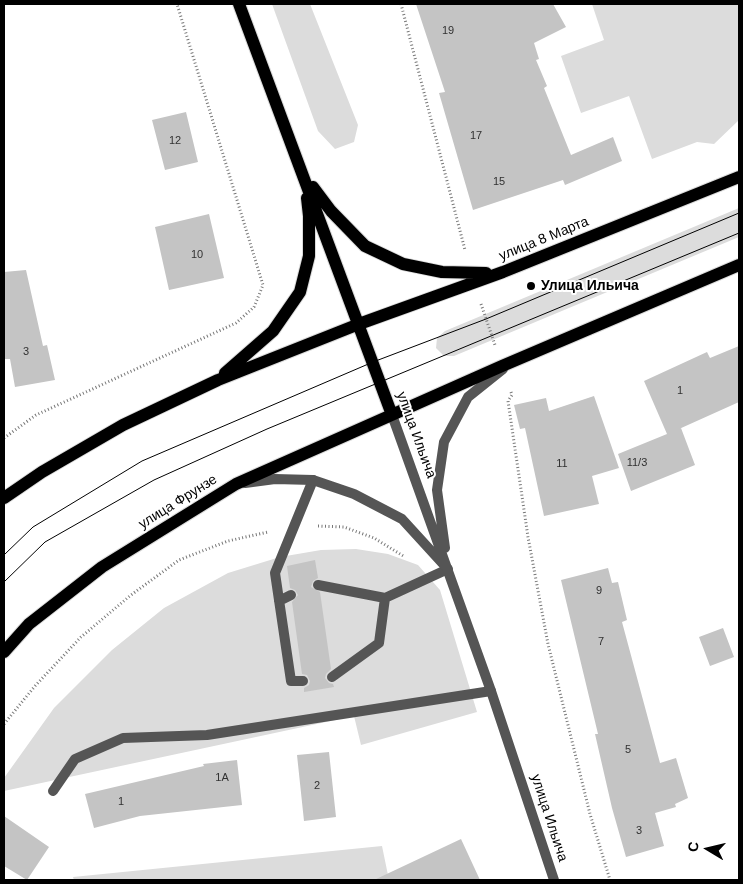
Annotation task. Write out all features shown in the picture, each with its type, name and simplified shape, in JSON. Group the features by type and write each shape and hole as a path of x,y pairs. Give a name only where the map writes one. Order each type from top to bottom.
{"main road":[{"name":"улица Ильича","path":"239,4 392,414"},
{"path":"304,175 331,211 365,246 403,264 473,279"},
{"path":"218,380 273,331 300,292 309,256 309,216 304,175"},
{"name":"улица 8 Марта","path":"473,279 503,272 739,177"},
{"path":"392,414 739,265"},
{"path":"4,498 42,472 123,425 218,380 473,279"},
{"name":"улица Фрунзе","path":"4,652 29,624 102,567 236,484 392,414"}],"street":[{"path":"448,569 437,490 444,442 468,398 505,366"},
{"name":"улица Ильича","path":"392,414 491,691 554,880"},
{"path":"236,484 275,479 313,480 354,494 402,519 448,569"},
{"path":"303,681 291,682 274,573 313,480"},
{"path":"318,585 385,598 448,569"},
{"path":"279,601 292,595"},
{"path":"332,677 379,644 385,598"},
{"path":"53,791 75,759 123,738 207,735 491,691"}],"path":[{"path":"4,438 36,415 236,323 254,307 263,284 177,4"},
{"path":"401,4 473,279 505,366 512,395 508,401 528,536 548,644 590,814 610,880"},
{"path":"4,724 35,686 81,637 131,594 179,560 228,541 294,526 344,527 374,538 409,560 426,579"}],"shaded area":[{"path":"272,4 310,4 358,125 354,142 335,149 318,131"},
{"path":"592,4 739,4 738,121 714,144 697,142 652,159 629,96 581,113 561,56 604,40"},
{"path":"739,208 739,237 454,356 444,356 436,348 437,338 445,331"},
{"path":"356,549 388,554 418,565 440,590 477,712 361,745 354,716 4,791 4,778 54,708 112,650 164,608 228,573 280,557 321,550"},
{"path":"382,846 389,880 74,880 73,877"}],"building":[{"path":"416,4 553,4 566,27 534,43 539,59 536,60 547,86 544,88 571,155 613,137 622,161 565,185 563,180 473,210 439,93 445,92"},
{"path":"186,112 198,162 165,170 152,120"},
{"path":"209,214 224,278 169,290 155,227"},
{"path":"26,270 43,346 47,345 55,380 15,387 10,359 4,359 4,272"},
{"path":"739,346 739,402 681,428 695,465 631,491 618,454 667,434 644,381 707,352 710,358"},
{"path":"594,396 619,468 592,476 599,504 544,516 525,428 520,429 514,405 546,398 549,411"},
{"path":"315,560 318,578 313,581 311,587 320,592 331,669 325,678 334,687 304,692 304,688 309,685 310,681 307,675 302,674 292,602 298,595 295,590 290,588 287,566"},
{"path":"608,568 612,583 618,582 627,620 622,622 660,763 676,758 688,798 675,804 676,807 655,813 664,846 626,857 612,808 595,734 598,734 561,580"},
{"path":"723,628 734,657 710,666 699,637"},
{"path":"329,752 336,817 304,821 297,755"},
{"path":"237,760 242,805 140,816 94,828 85,794 204,766 203,764"},
{"path":"4,816 49,847 27,880 4,866"},
{"path":"461,839 480,880 374,880"}],"tram line":[{"path":"4,555 33,527 142,461 373,362 486,319 739,213"},
{"path":"4,582 45,542 154,480 267,429 739,233"}],"place":[{"name":"Улица Ильича","path":"531,286"}]}
